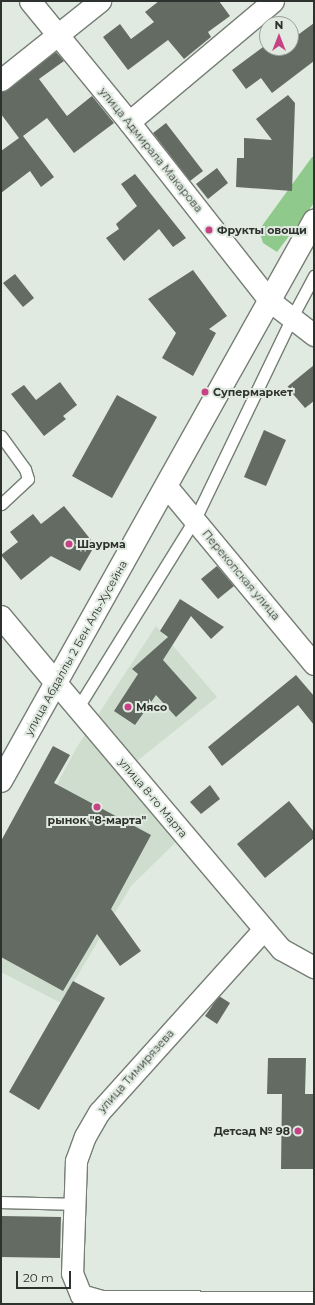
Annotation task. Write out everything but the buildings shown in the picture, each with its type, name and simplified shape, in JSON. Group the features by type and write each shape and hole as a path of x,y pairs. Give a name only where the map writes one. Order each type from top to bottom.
{"main road":[{"name":"улица Абдаллы 2 Бен Аль-Хусейна","path":"1,781 167,487 314,221"},
{"name":"улица 8-го Марта","path":"1,617 56,684"}],"street":[{"name":"улица Адмирала Макарова","path":"30,1 129,122 270,301 314,334"},
{"path":"1,80 100,1"},
{"path":"129,122 273,1"},
{"name":"Перекопская улица","path":"167,487 314,664"},
{"name":"улица 8-го Марта","path":"56,684 281,949 310,960"},
{"name":"улица Тимирязева","path":"264,929 99,1112 85,1136 76,1161 72,1273 81,1295 102,1301 314,1302"}],"lane":[{"path":"77,709 195,519 292,317 314,276"},
{"path":"1,436 25,469 28,479 1,504"},
{"path":"1,1202 75,1204"}],"shaded area":[{"name":"рынок \"8-марта\"","path":"156,626 217,697 122,773 177,841 131,886 61,1003 1,972 1,888 77,747"}],"green space":[{"path":"312,157 314,157 314,203 277,252 263,243 259,230"}],"place":[{"name":"Фрукты овощи","path":"209,230"},
{"name":"Супермаркет","path":"205,392"},
{"name":"Шаурма","path":"69,544"},
{"name":"Мясо","path":"128,707"},
{"name":"рынок \"8-марта\"","path":"97,807"},
{"name":"Детсад № 98","path":"298,1131"}]}
